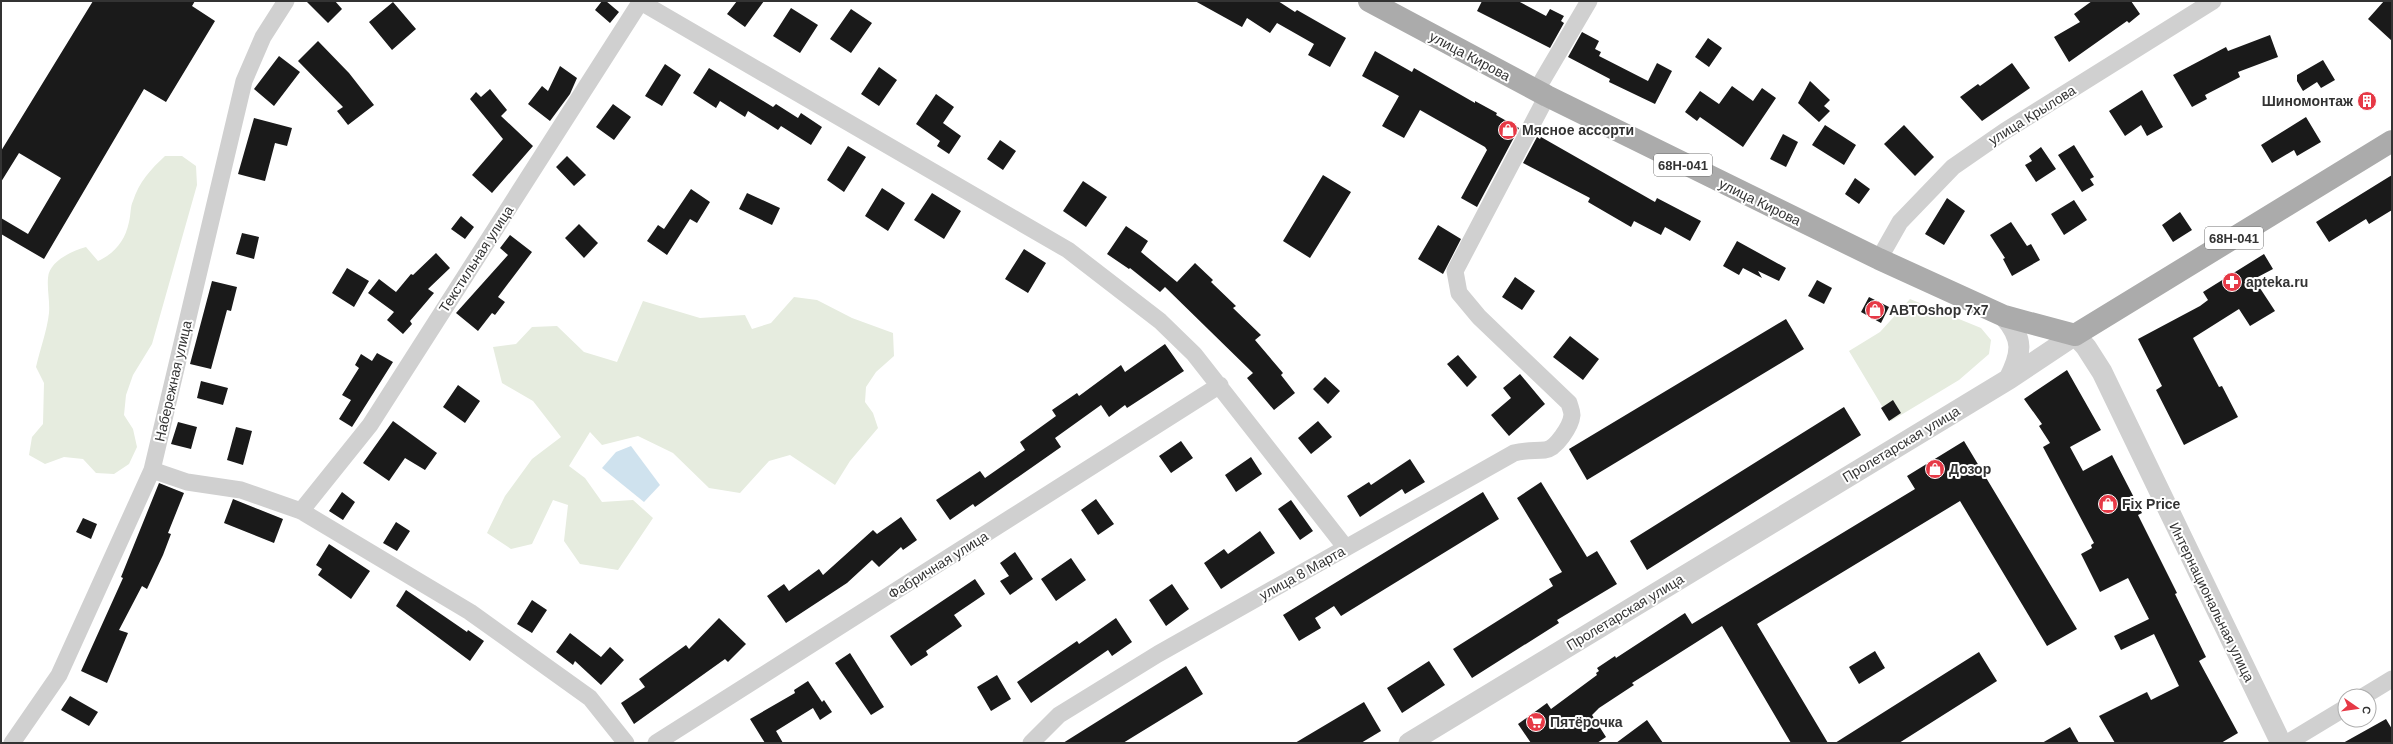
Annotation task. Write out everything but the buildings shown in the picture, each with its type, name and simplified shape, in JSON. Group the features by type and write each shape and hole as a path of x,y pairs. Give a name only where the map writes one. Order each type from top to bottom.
{"main road":[{"name":"улица Кирова","path":"1369,1 1541,94 1879,259 2004,316 2075,335"},
{"name":"Пролетарская улица","path":"2075,335 2392,141"}],"street":[{"name":"Набережная улица","path":"12,743 59,675 152,470 244,81 262,37 286,1"},
{"path":"640,1 1068,250 1160,321 1194,354 1220,385 1346,548"},
{"name":"Текстильная улица","path":"301,511 370,425 640,1"},
{"path":"1541,94 1589,1"},
{"name":"улица Крылова","path":"1879,259 1900,222 1953,167 2005,131 2213,1"},
{"name":"улица 8 Марта","path":"1031,743 1059,715 1138,666 1514,453 1526,450 1546,450 1553,447 1561,438 1572,416 1569,403 1479,317 1459,293 1455,271 1541,94"},
{"path":"2004,316 2014,327 2019,338 2020,351 2017,363 2009,379"},
{"name":"Пролетарская улица","path":"1409,743 2009,379 2075,335"},
{"name":"Интернациональная улица","path":"2075,335 2086,347 2102,372 2281,743"},
{"name":"Фабричная улица","path":"656,743 1220,385"},
{"path":"152,470 187,482 241,490 301,511 470,612 590,698 626,743"},
{"path":"2377,688 2392,679"},
{"path":"2288,743 2337,713"}],"shaded area":[{"path":"165,156 182,156 196,166 197,185 152,344 133,375 126,395 124,415 133,429 137,447 129,464 114,474 96,473 83,459 64,457 45,464 29,455 32,437 43,424 44,383 36,367 49,313 49,272 52,267 62,258 80,249 86,247 98,261 118,246 125,235 130,219 132,203 142,182 150,171"},
{"path":"794,297 817,300 852,318 893,333 894,356 876,372 866,387 865,402 873,413 878,428 850,461 835,485 790,455 769,461 740,493 709,488 673,453 638,436 602,445 590,432 569,466 585,478 602,502 633,500 653,518 618,570 580,564 564,541 568,505 553,500 532,544 511,549 487,533 505,496 532,459 561,437 533,401 502,383 493,347 516,344 532,327 557,326 584,352 617,362 643,301 700,318 745,315 752,329 771,323"},
{"path":"1910,299 1981,328 1991,340 1989,354 1959,380 1891,421 1849,351 1880,332"}],"water":[{"path":"631,446 660,485 644,502 602,468 616,452"}],"place":[{"name":"Шиномонтаж","path":"2367,101"},
{"name":"Мясное ассорти","path":"1508,130"},
{"name":"apteka.ru","path":"2232,282"},
{"name":"АВТОshop 7x7","path":"1875,310"},
{"name":"Дозор","path":"1935,469"},
{"name":"Fix Price","path":"2108,504"},
{"name":"Пятёрочка","path":"1536,722"}]}
